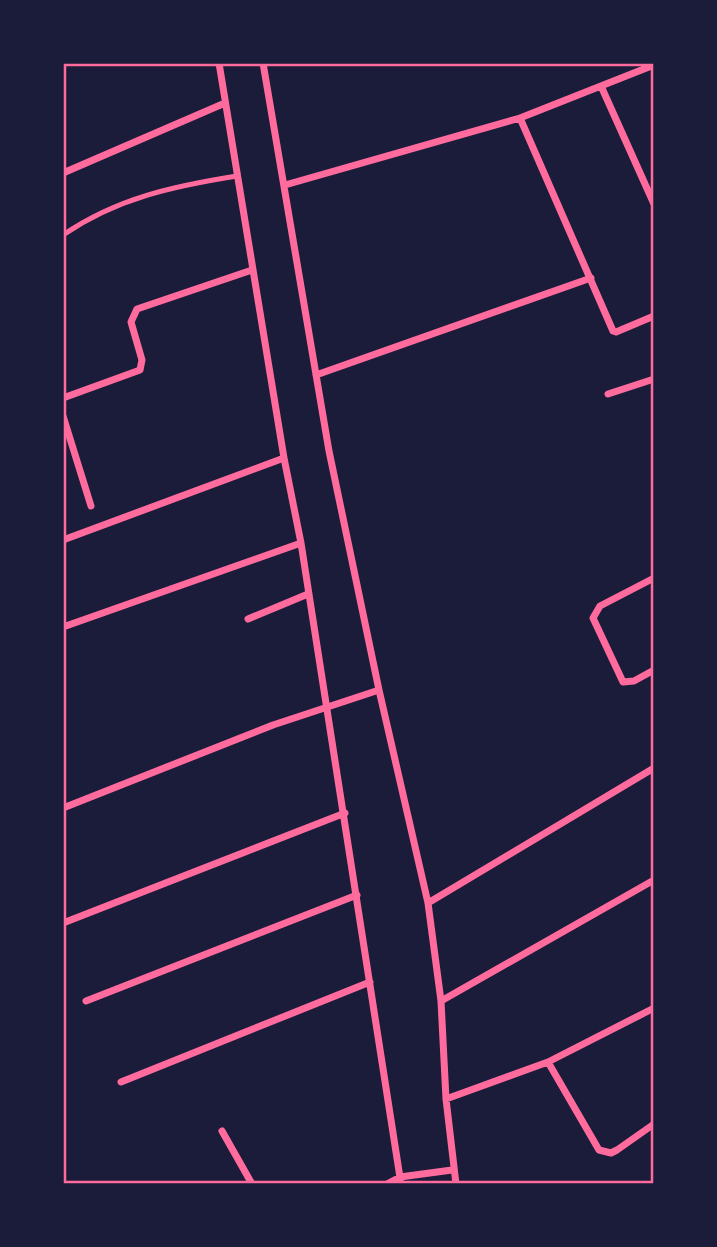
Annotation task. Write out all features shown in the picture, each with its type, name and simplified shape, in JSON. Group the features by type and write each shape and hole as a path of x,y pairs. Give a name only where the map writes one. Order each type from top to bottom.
{"street":[{"path":"219,63 284,458 301,542 324,707 345,813 401,1181"},
{"path":"263,63 316,375 379,690 428,904 442,1001 446,1099 452,1170 456,1184"},
{"path":"285,184 520,118 654,65"},
{"path":"601,86 654,204"},
{"path":"63,173 225,103"},
{"path":"520,118 614,332 654,316"},
{"path":"63,398 140,370 142,360 131,322 137,309 252,270"},
{"path":"316,375 591,278"},
{"path":"608,394 654,379"},
{"path":"63,416 91,506"},
{"path":"63,540 284,458"},
{"path":"63,627 301,542"},
{"path":"654,578 600,606 593,618 623,682 635,681 654,670"},
{"path":"248,619 308,594"},
{"path":"63,808 324,707 379,690"},
{"path":"428,904 654,768"},
{"path":"63,923 345,813"},
{"path":"442,1001 654,880"},
{"path":"86,1001 357,895"},
{"path":"121,1082 370,982"},
{"path":"446,1099 548,1062 654,1008"},
{"path":"548,1062 598,1150 611,1153 654,1124"},
{"path":"222,1131 252,1184"},
{"path":"387,1184 452,1170"}],"lane":[{"path":"63,235 116,204 149,192 237,176"}]}
